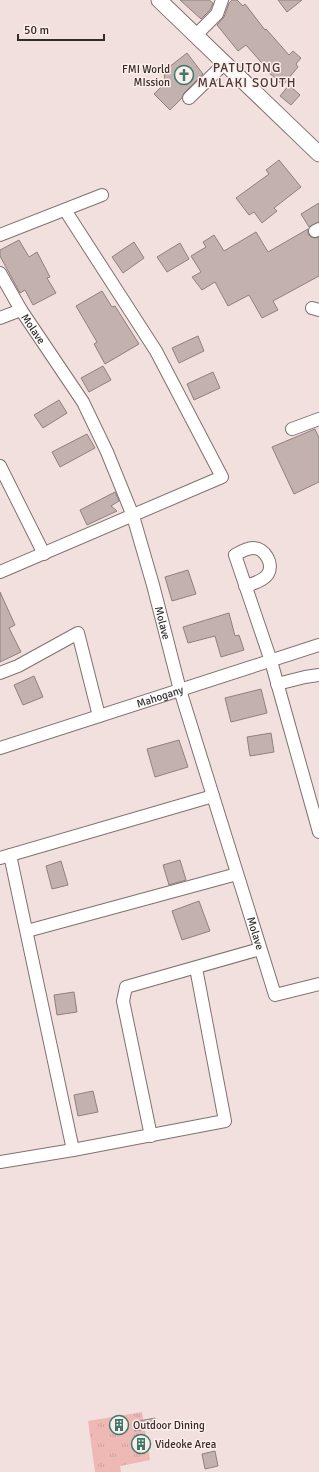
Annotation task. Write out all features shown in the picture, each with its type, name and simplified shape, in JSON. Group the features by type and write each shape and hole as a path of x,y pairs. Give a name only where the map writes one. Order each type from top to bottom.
{"main road":[{"path":"159,0 319,154"}],"street":[{"path":"196,36 217,14 222,0"},
{"path":"189,98 225,63"},
{"path":"0,235 102,195"},
{"path":"0,572 222,477 156,351 65,210"},
{"name":"Molave","path":"0,274 83,402 107,452 133,516 153,585 180,690 275,995 319,984"},
{"path":"0,318 22,310"},
{"path":"292,429 319,419"},
{"path":"0,466 44,554"},
{"path":"245,586 277,684 319,832"},
{"path":"0,673 18,666 78,633 99,716"},
{"name":"Mahogany","path":"0,748 319,645"},
{"path":"277,684 319,675"},
{"path":"73,1150 27,931 5,856 213,796"},
{"path":"27,931 237,874"},
{"path":"151,1136 123,1001 126,987 260,949"},
{"path":"0,1162 151,1136 225,1121 196,968"}],"green space":[{"path":"142,1412 150,1460 120,1466 121,1472 95,1472 88,1421"}],"building":[{"path":"180,0 209,0 213,3 210,10 201,19"},
{"path":"232,0 237,0 243,6 245,4 265,30 266,29 289,55 293,51 301,58 296,64 298,67 283,85 268,72 269,71 246,45 238,51 217,25 224,17 229,3"},
{"path":"278,0 302,0 287,12"},
{"name":"FMI World MIssion","path":"187,53 203,74 170,110 154,94 165,83 164,71"},
{"path":"289,85 300,95 291,105 280,96"},
{"path":"279,160 301,187 274,208 277,211 262,223 254,212 249,215 236,198 269,174 266,170"},
{"path":"319,203 319,222 309,227 301,214"},
{"path":"308,229 308,234 311,237 319,237 319,276 273,301 278,310 262,318 249,295 228,306 215,282 202,290 192,277 201,272 191,256 206,247 203,242 214,235 224,251 256,232 268,252"},
{"path":"19,240 29,257 37,252 50,277 47,278 56,293 33,305 25,290 20,293 0,256 0,250"},
{"path":"134,242 144,258 123,273 112,257"},
{"path":"180,243 189,259 167,272 157,257"},
{"path":"102,291 112,307 115,306 139,344 105,364 94,344 97,342 76,306"},
{"path":"198,336 204,351 179,363 172,348"},
{"path":"103,366 111,380 89,392 81,378"},
{"path":"213,372 220,388 194,400 187,384"},
{"path":"59,400 67,413 43,428 34,415"},
{"path":"315,429 319,438 319,482 294,494 272,447"},
{"path":"87,434 95,448 60,467 52,452"},
{"path":"115,492 119,501 111,506 117,511 87,525 80,510"},
{"path":"188,570 196,594 172,601 165,577"},
{"path":"0,592 15,625 9,628 21,652 0,662"},
{"path":"229,613 235,636 239,635 244,650 221,657 215,636 188,643 183,627"},
{"path":"34,676 43,697 23,705 14,685"},
{"path":"261,689 267,713 231,722 225,698"},
{"path":"271,733 274,752 250,756 247,737"},
{"path":"179,740 188,767 155,777 147,749"},
{"path":"180,860 186,880 169,885 163,865"},
{"path":"61,861 68,885 52,889 46,866"},
{"path":"199,901 210,931 182,940 172,911"},
{"path":"74,992 77,1012 57,1015 54,995"},
{"path":"93,1091 98,1112 78,1116 74,1095"},
{"path":"155,1418 156,1427 135,1431 134,1422"},
{"path":"215,1451 218,1466 205,1469 202,1454"}],"place":[{"name":"FMI World MIssion","path":"184,75"},
{"name":"Outdoor Dining","path":"119,1425"},
{"name":"Videoke Area","path":"141,1444"}],"district":[{"name":"PATUTONG MALAKI SOUTH","path":"247,74"}]}
